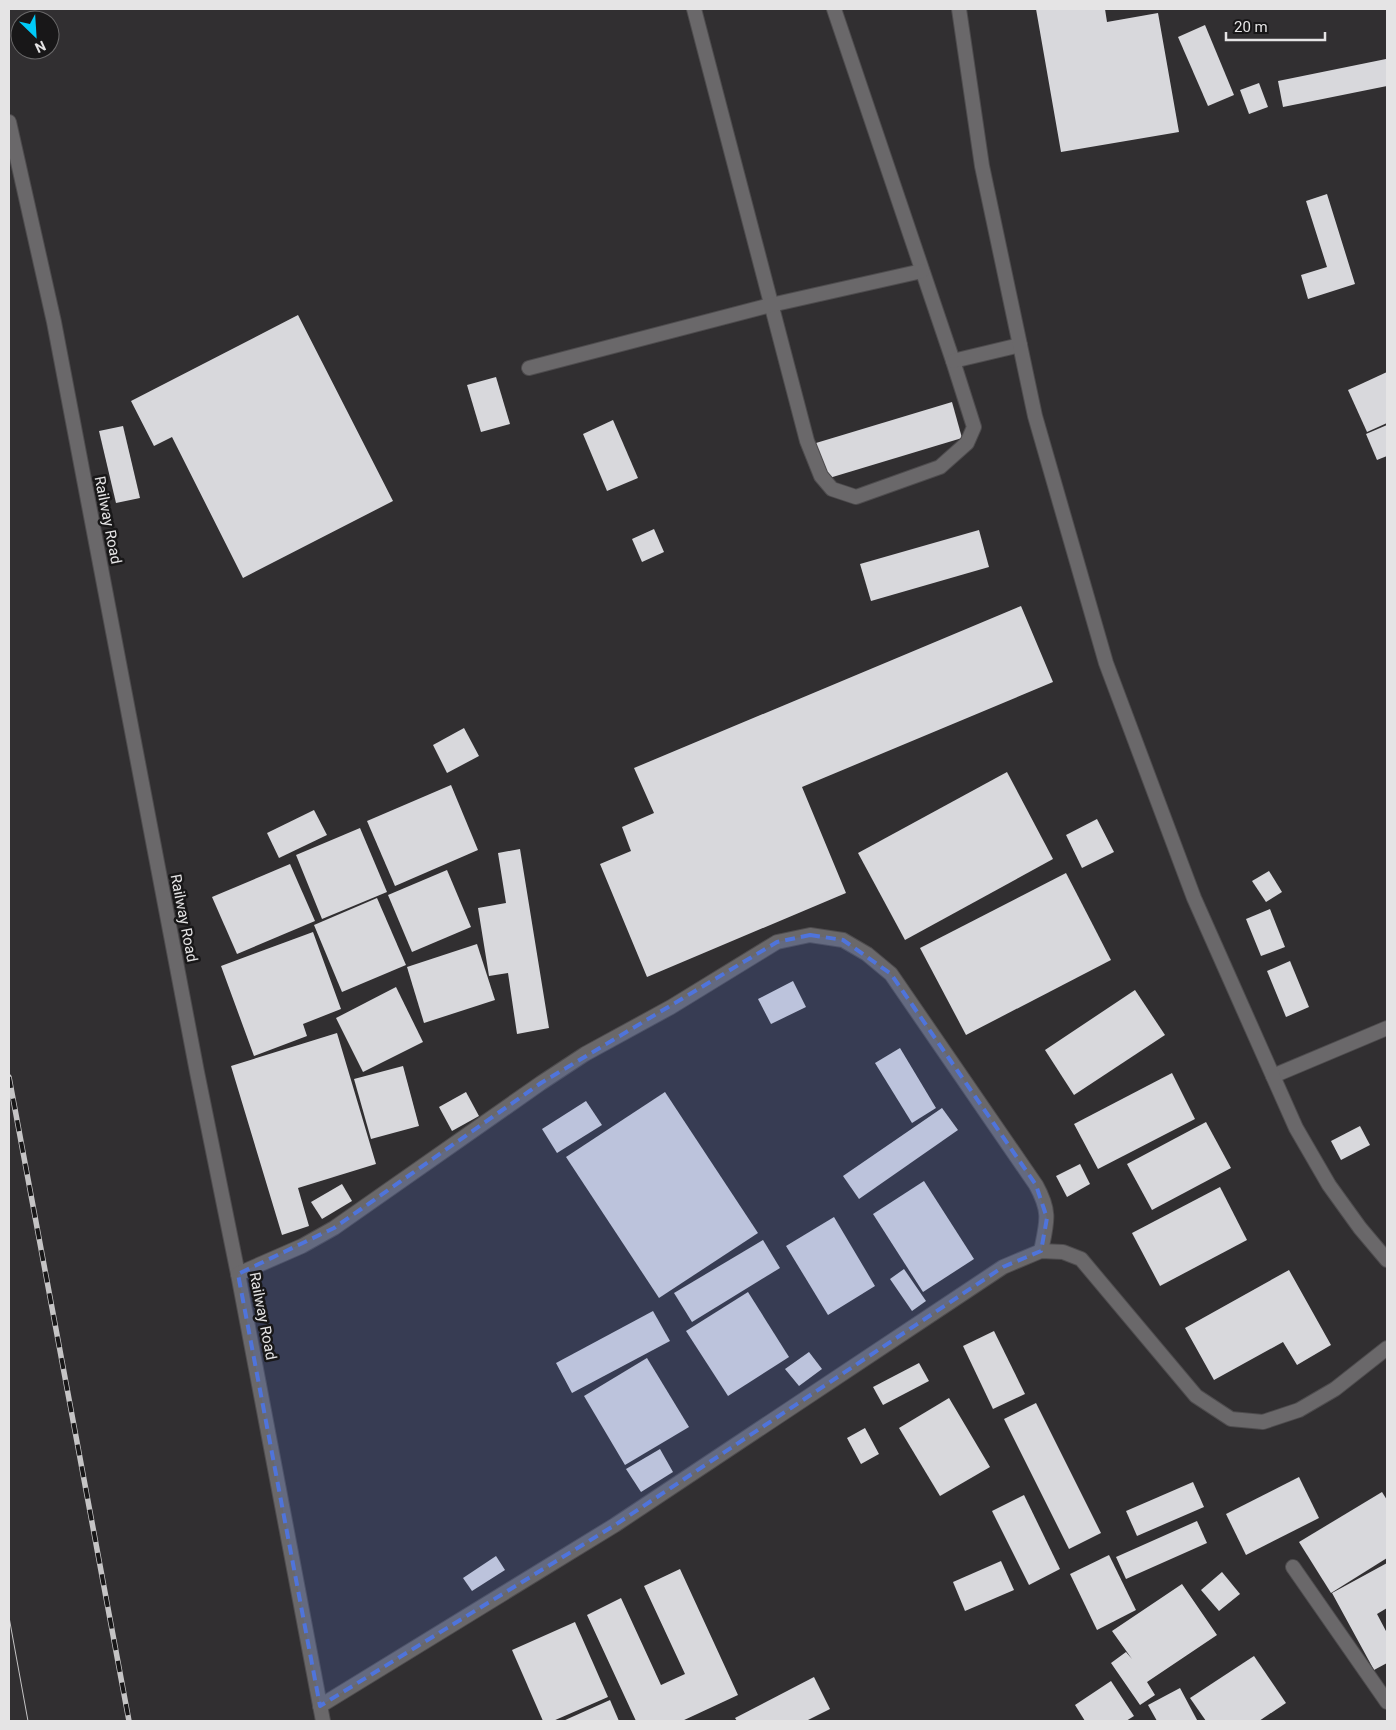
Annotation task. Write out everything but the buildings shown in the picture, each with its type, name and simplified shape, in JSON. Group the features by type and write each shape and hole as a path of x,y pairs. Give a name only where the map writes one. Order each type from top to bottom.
{"street":[{"path":"694,9 807,441 821,476 832,489 856,497 940,468 967,443 974,427 834,9"},
{"path":"959,9 982,166 1035,416 1106,663 1194,898 1296,1128 1329,1185 1360,1228 1387,1260"},
{"name":"Railway Road","path":"9,122 54,322 196,1072 238,1274 323,1721"},
{"path":"528,368 771,305 922,271"},
{"path":"953,360 1020,345"},
{"path":"238,1274 302,1246 334,1228 427,1161 585,1054 671,1007 777,942 810,935 842,940 867,954 892,974 1045,1201 1047,1218 1042,1251"},
{"path":"1273,1076 1387,1028"},
{"path":"320,1706 615,1525 1003,1267 1042,1251 1063,1252 1081,1259 1196,1396 1231,1419 1263,1422 1299,1410 1335,1389 1387,1348"},
{"path":"1293,1567 1387,1702"}],"highlighted area":[{"path":"810,935 843,940 891,974 1036,1185 1047,1218 1041,1251 1003,1267 615,1525 320,1706 238,1274 334,1228 541,1083 777,942"}],"tram line":[{"path":"9,1617 28,1721"}],"railway":[{"path":"9,1077 129,1721"}]}
